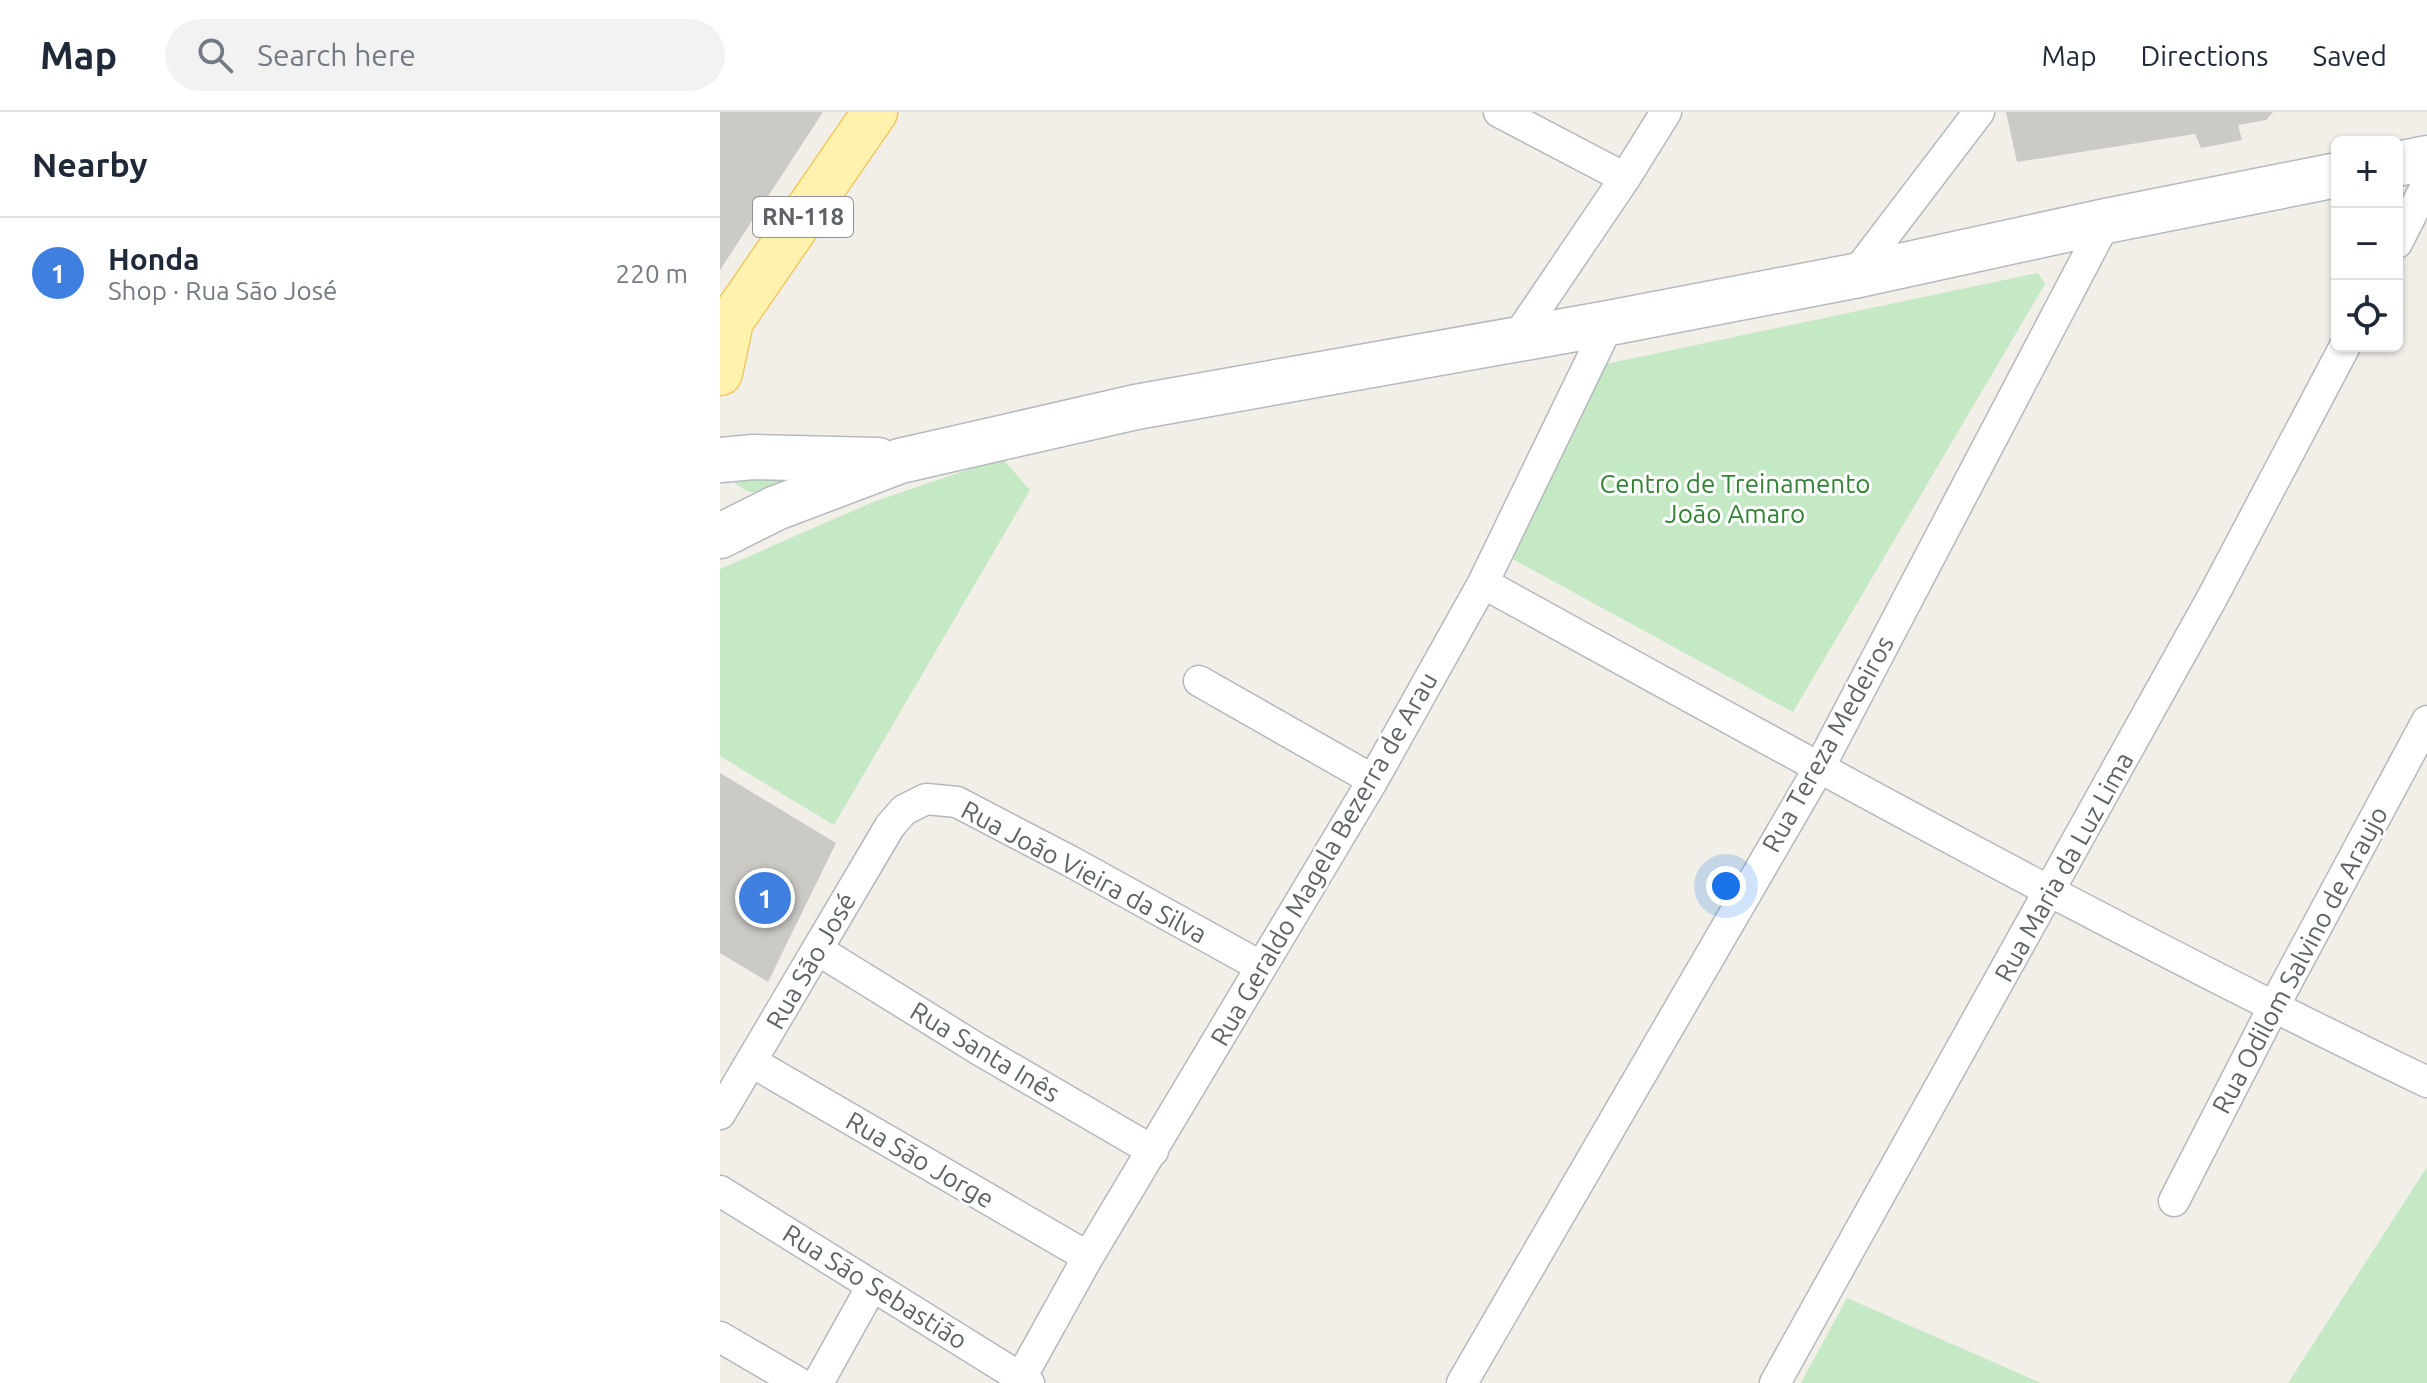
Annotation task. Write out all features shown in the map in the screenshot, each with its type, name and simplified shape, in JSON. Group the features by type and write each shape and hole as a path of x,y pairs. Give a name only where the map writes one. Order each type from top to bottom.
{"main road":[{"name":"RN-118","path":"720,373 726,327 875,112"},
{"path":"2403,163 2427,158"},
{"path":"720,536 776,508 900,461 1136,407 1854,276 2331,176"},
{"path":"720,460 753,457 900,461"}],"street":[{"path":"1499,112 1625,178"},
{"path":"1516,339 1666,112"},
{"path":"1854,276 1979,112"},
{"path":"2403,231 2427,184"},
{"name":"Rua Tereza Medeiros","path":"1462,1383 1819,768 2106,221"},
{"name":"Rua Geraldo Magela Bezerra de Arau","path":"1023,1381 1088,1257 1373,780 1483,583 1609,323"},
{"name":"Rua Maria da Luz Lima","path":"1775,1383 2212,598 2342,352"},
{"path":"1483,583 1819,768 2273,1008 2427,1082"},
{"path":"1199,681 1373,780"},
{"name":"Rua Odilom Salvino de Araujo","path":"2174,1201 2273,1008 2427,721"},
{"name":"Rua João Vieira da Silva","path":"904,810 926,799 957,802 1260,966"},
{"name":"Rua São José","path":"720,1114 890,826 904,810"},
{"name":"Rua Santa Inês","path":"818,950 978,1049 1153,1151"},
{"name":"Rua São Jorge","path":"752,1062 1088,1257"},
{"name":"Rua São Sebastião","path":"720,1191 1023,1381"},
{"path":"818,1383 872,1286"},
{"path":"720,1337 799,1383"}],"green space":[{"name":"Centro de Treinamento João Amaro","path":"2038,273 2045,284 1793,712 1498,551 1606,364"},
{"path":"1002,458 1030,490 834,825 720,756 720,569 873,502"},
{"path":"739,470 788,476 769,490 756,492 735,483"},
{"path":"2427,1167 2427,1383 2288,1383"},
{"path":"1847,1298 2041,1383 1801,1383"}],"building":[{"path":"720,112 823,112 720,270"},
{"path":"2006,112 2273,112 2266,120 2238,125 2242,140 2201,148 2195,134 2017,162"},
{"path":"720,773 836,843 768,982 720,953"}],"place":[{"name":"Honda","path":"765,898"}]}
